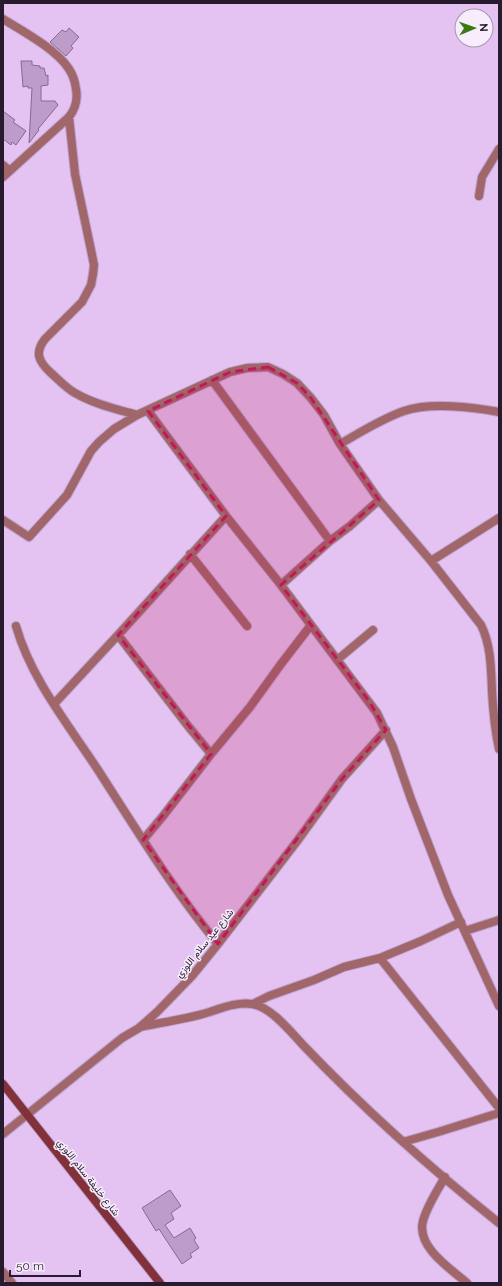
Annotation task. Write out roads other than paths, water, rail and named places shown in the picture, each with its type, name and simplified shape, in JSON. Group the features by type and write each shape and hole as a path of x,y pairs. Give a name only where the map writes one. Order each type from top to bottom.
{"street":[{"path":"3,19 60,57 70,69 74,79 77,100 73,112 69,117 6,168 3,177"},
{"path":"69,117 75,174 91,250 93,274 90,290 82,302 45,338 41,344 39,351 40,360 45,367 64,385 76,394 137,415"},
{"path":"479,196 482,177 499,149"},
{"path":"3,520 29,536 67,495 91,451 114,429 137,415 230,372 248,368 268,367 297,383 311,398 324,415 340,444 379,500 431,561 477,620 485,633 489,647 492,697 499,749"},
{"path":"212,380 330,541"},
{"path":"340,444 384,419 405,410 426,407 463,407 499,412"},
{"path":"148,411 226,516 281,585 369,701 386,730 429,846 499,1006"},
{"path":"281,585 379,500"},
{"path":"54,704 226,516"},
{"path":"431,561 499,518"},
{"path":"190,554 247,626"},
{"path":"16,626 26,653 54,704 190,909 218,944"},
{"path":"143,840 250,707 311,626"},
{"path":"337,660 373,630"},
{"path":"118,635 211,754"},
{"name":"شارع عيد سلام اللوزي","path":"3,1134 122,1038 139,1028 192,976 298,840 342,779 386,730"},
{"path":"465,931 499,920"},
{"path":"253,1004 269,996 314,980 344,967 380,958 461,922"},
{"path":"380,958 499,1108"},
{"path":"139,1028 243,1004 253,1004 265,1008 284,1025 356,1099 403,1142 499,1223"},
{"name":"شارع خليفة سلام اللوزي","path":"3,1084 160,1283"},
{"path":"403,1142 499,1113"},
{"path":"444,1177 427,1210 422,1223 422,1232 424,1240 430,1250 467,1283"},
{"path":"3,1272 12,1283"}]}
